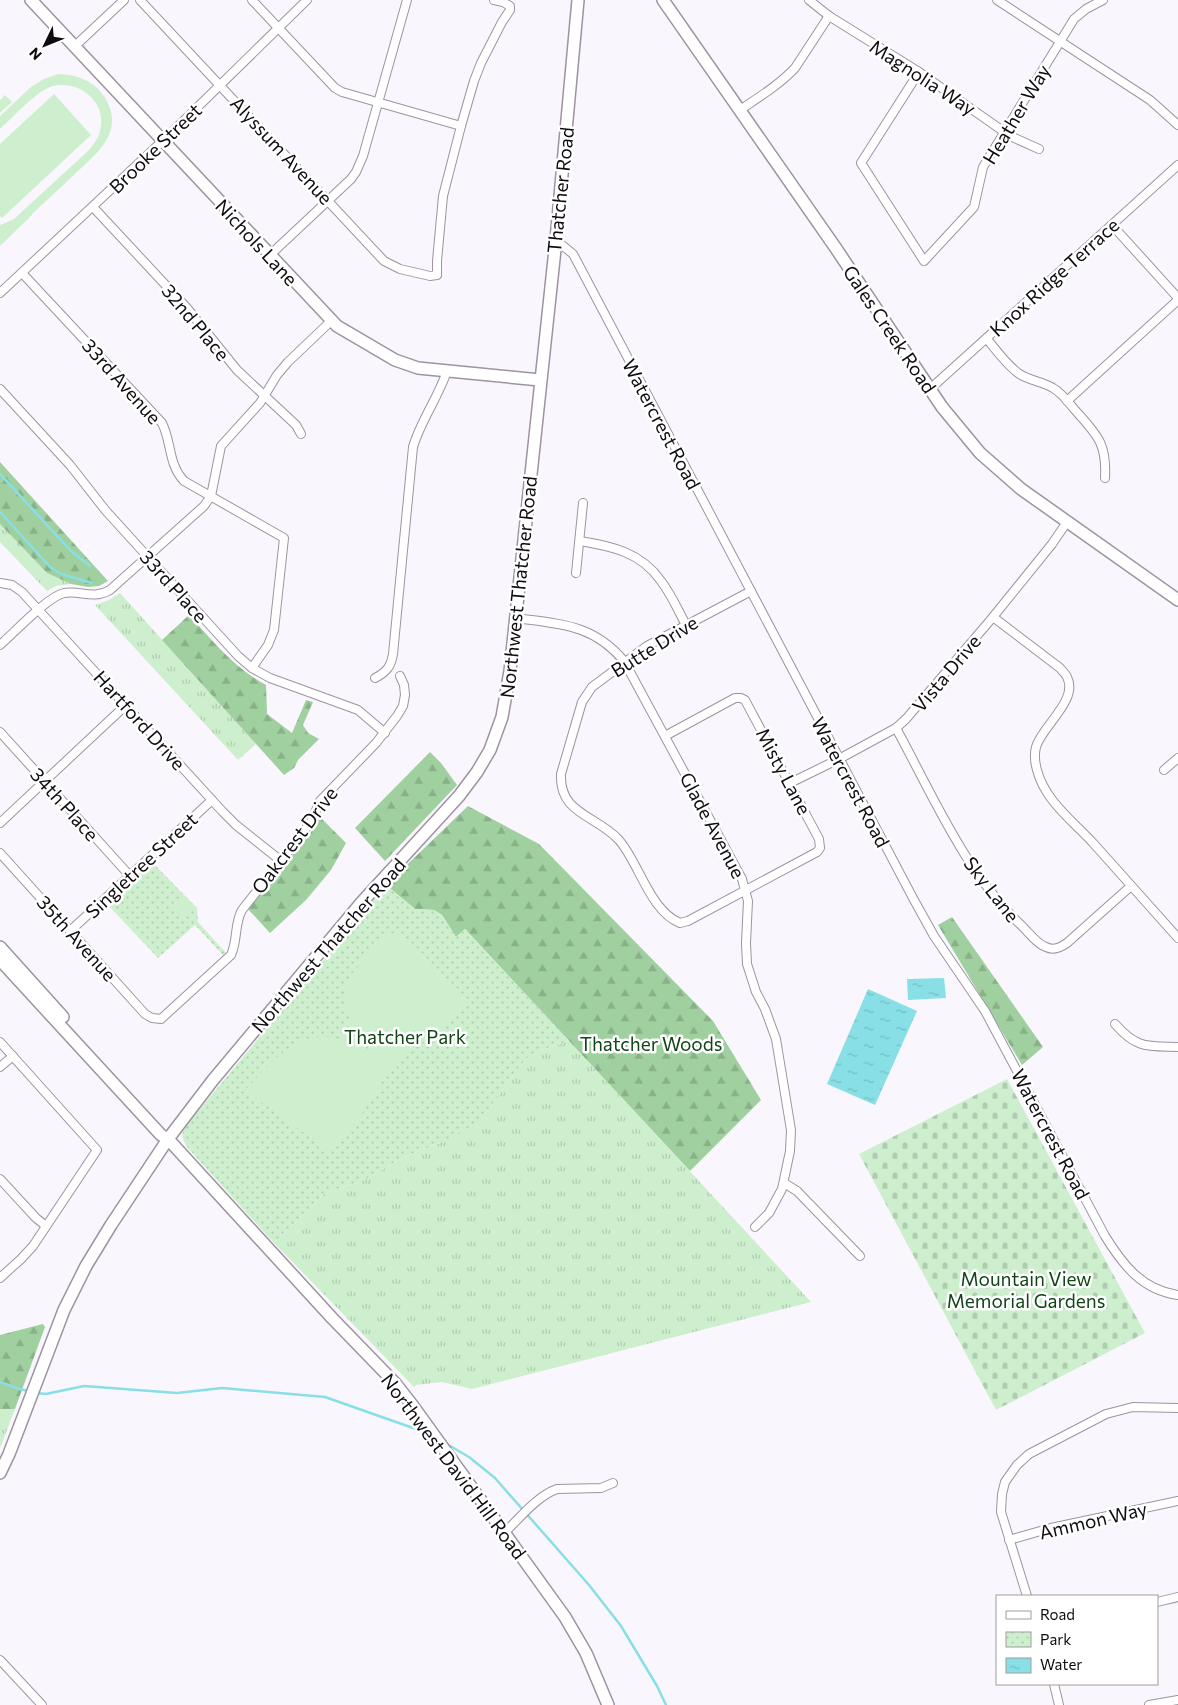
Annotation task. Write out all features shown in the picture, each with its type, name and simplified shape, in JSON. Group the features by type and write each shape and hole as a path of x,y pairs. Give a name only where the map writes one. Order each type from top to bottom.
{"street":[{"name":"Nichols Lane","path":"31,0 331,321 344,331 402,364 418,368 540,380"},
{"path":"75,46 124,0"},
{"name":"Alyssum Avenue","path":"140,0 384,261 400,270 430,276 437,275 444,196 461,126"},
{"path":"252,0 335,88 342,92 461,126 474,81 502,22 510,10 510,6 494,0"},
{"name":"Brooke Street","path":"0,293 163,141 307,0"},
{"path":"270,255 351,179 360,164 407,0"},
{"name":"Thatcher Road","path":"540,380 556,240 578,0"},
{"name":"Gales Creek Road","path":"664,0 942,407 985,458 1020,489 1178,600"},
{"name":"Magnolia Way","path":"809,0 829,16 918,72 1010,136 1039,149"},
{"path":"997,0 1150,100 1178,125"},
{"name":"Heather Way","path":"918,72 861,163 924,261 974,207 983,167 1074,19 1086,9 1103,0"},
{"path":"740,110 776,86 795,68 829,16"},
{"name":"Knox Ridge Terrace","path":"930,388 987,339 1178,165"},
{"name":"32nd Place","path":"92,207 186,308 237,370 296,425 302,434"},
{"path":"1067,401 1178,299 1112,225"},
{"name":"Watercrest Road","path":"556,240 572,254 930,929 985,1011 1119,1258 1133,1274 1149,1286 1178,1295"},
{"name":"33rd Avenue","path":"22,273 162,423 169,439 172,461 178,476 284,538 274,630 268,645 252,668"},
{"path":"0,646 55,596 72,592 88,596 107,592 204,506 211,496 221,446 264,396 288,362 331,321"},
{"path":"987,339 1015,372 1026,379 1055,389 1067,401 1100,440 1106,462 1105,478"},
{"path":"375,678 386,672 393,654 413,447 417,433 444,381 447,371"},
{"name":"Northwest Thatcher Road","path":"0,1473 64,1310 86,1266 168,1139 208,1087 310,963 459,796 477,772 490,750 502,717 508,686 540,380"},
{"name":"33rd Place","path":"0,389 70,465 106,511 228,647 252,668 276,681 355,709 385,733"},
{"path":"576,573 583,503"},
{"name":"Vista Drive","path":"790,783 896,728 906,719 938,684 993,617 1052,544 1067,522"},
{"path":"580,540 608,545 625,551 637,557 652,569 662,581 686,625"},
{"name":"Hartford Drive","path":"0,583 7,583 16,588 39,610 236,825 280,860"},
{"name":"Butte Drive","path":"746,890 688,921 680,923 674,921 650,893 629,854 619,840 608,830 567,802 561,784 561,774 582,702 592,686 647,646 750,591"},
{"path":"993,617 1060,668 1068,678 1070,689 1067,698 1036,746 1037,770 1043,787 1056,805 1094,843 1178,938"},
{"name":"Glade Avenue","path":"515,618 573,626 598,638 624,662 742,879 746,890 748,912 747,964 756,992 778,1044 791,1130 790,1151 784,1183 779,1197 771,1210 755,1227"},
{"name":"Oakcrest Drive","path":"156,1020 166,1017 231,955 240,912 311,822 320,801 385,733 403,706 406,696 400,676"},
{"name":"Misty Lane","path":"665,736 735,698 741,698 750,707 790,783 819,839 820,848 813,855 746,890"},
{"path":"0,823 126,705"},
{"name":"Sky Lane","path":"896,728 971,864 1002,906 1046,948 1056,949 1067,943 1131,886"},
{"name":"34th Place","path":"0,732 130,876"},
{"path":"1164,770 1178,758"},
{"name":"Singletree Street","path":"70,931 212,800"},
{"name":"35th Avenue","path":"0,853 145,1014 156,1020"},
{"name":"Northwest David Hill Road","path":"0,948 165,1130 168,1139"},
{"name":"Northwest David Hill Road","path":"0,960 123,1095 161,1135 168,1139 395,1384 430,1429 565,1617 580,1641 608,1705"},
{"path":"1115,1024 1128,1038 1137,1044 1178,1047"},
{"path":"0,1042 97,1150 28,1252 0,1278"},
{"path":"0,1067 13,1056"},
{"path":"0,1179 36,1218 46,1226"},
{"path":"784,1183 797,1191 860,1256"},
{"path":"1027,1595 1001,1512 1002,1494 1010,1474 1029,1454 1106,1414 1123,1408 1142,1406 1178,1408"},
{"path":"505,1532 550,1492 557,1489 601,1488 612,1482"},
{"name":"Ammon Way","path":"1009,1540 1051,1528 1178,1501"},
{"path":"1158,1602 1178,1597"},
{"path":"0,1660 42,1705"},
{"path":"1054,1685 1059,1705"},
{"path":"1149,1705 1178,1700"}],"green space":[{"path":"58,74 84,79 100,91 110,109 112,121 110,131 106,141 91,159 0,246 0,225 14,219 88,151 99,134 100,111 95,102 80,89 61,85 50,87 38,94 0,129 0,116 31,87 44,79"},
{"path":"54,94 91,135 2,218 0,216 0,144"},
{"path":"5,95 12,102 0,113 0,100"},
{"path":"0,462 108,581 99,586 88,587 71,584 47,573 0,524"},
{"path":"0,524 47,573 71,584 56,586 47,591 0,542"},
{"path":"120,593 256,744 238,760 95,605 109,600"},
{"path":"189,615 234,662 266,685 267,714 292,733 306,700 313,702 303,725 308,733 319,739 298,760 294,768 284,775 162,640"},
{"path":"430,752 441,763 457,785 385,861 355,828"},
{"name":"Thatcher Woods","path":"468,806 539,844 713,1021 761,1100 690,1171 465,929 456,937 442,915 434,910 415,909 386,885"},
{"path":"319,816 346,843 331,870 306,900 270,933 247,908 310,834"},
{"path":"152,862 197,908 198,922 226,953 224,956 195,925 158,958 107,904"},
{"name":"Thatcher Park","path":"386,885 415,909 434,910 442,915 456,937 465,929 569,1041 528,1057 487,1112 470,1127 440,1143 404,1157 366,1179 324,1194 274,1243 187,1147 183,1138 183,1131"},
{"path":"183,898 193,909 183,919 173,908"},
{"path":"952,917 1043,1047 1022,1065 938,925"},
{"path":"388,931 413,944 466,998 465,1005 432,1035 391,1067 363,1112 334,1148 326,1149 245,1090 274,1061 300,1042 314,1038 330,1037 348,1041 370,1050 352,1025 346,1007 347,987 350,976"},
{"path":"569,1041 811,1302 472,1389 442,1382 416,1385 414,1387 274,1243 324,1194 366,1179 404,1157 440,1143 487,1112 528,1057"},
{"name":"Mountain View Memorial Gardens","path":"1007,1079 1145,1333 996,1410 859,1154"},
{"path":"43,1324 45,1327 15,1409 0,1409 0,1335"},
{"path":"0,1409 15,1409 0,1448"}],"water":[{"path":"944,978 946,998 908,1000 907,979"},
{"path":"868,989 917,1011 875,1105 827,1084"}],"waterway":[{"path":"0,474 71,551 90,566"},
{"path":"0,512 50,567 61,574 92,583"},
{"path":"0,1382 29,1391"},
{"path":"37,1393 46,1394 84,1386 177,1393 222,1388 325,1397 413,1428 427,1435"},
{"path":"445,1443 469,1457 495,1478 589,1585 621,1626 657,1686 666,1705"}]}
